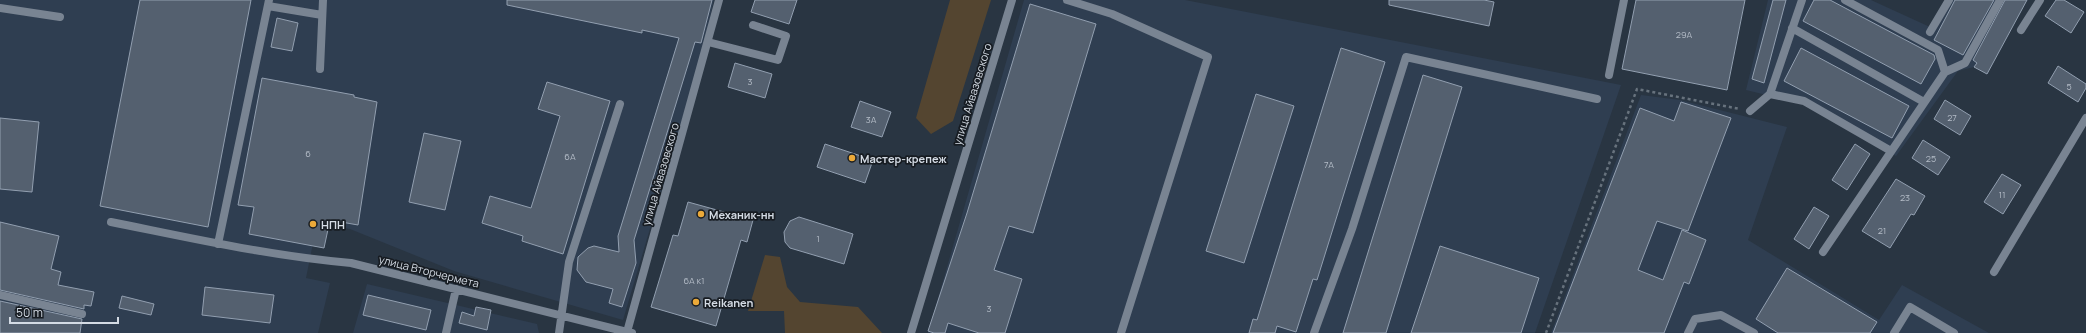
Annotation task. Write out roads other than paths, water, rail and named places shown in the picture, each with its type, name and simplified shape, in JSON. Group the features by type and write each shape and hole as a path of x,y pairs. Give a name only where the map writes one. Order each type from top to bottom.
{"street":[{"path":"320,69 323,0"},
{"name":"улица Айвазовского","path":"630,332 719,0"},
{"name":"улица Айвазовского","path":"911,333 1012,0"},
{"path":"1067,0 1112,14 1208,57 1121,333"},
{"path":"1609,75 1624,0"},
{"path":"1750,111 1770,94 1802,0"},
{"path":"1845,0 1938,50 1945,72"},
{"path":"1930,32 1948,0"},
{"path":"1823,252 1945,72 1966,63 2000,0"},
{"path":"2021,30 2040,0"},
{"path":"218,244 269,3 322,15"},
{"path":"0,8 60,17"},
{"path":"708,42 778,60 786,36 753,25"},
{"path":"1792,28 1924,102"},
{"path":"1314,333 1352,229 1406,57 1597,99"},
{"path":"1770,94 1804,101 1892,151"},
{"path":"559,333 569,262 620,104"},
{"path":"1994,272 2086,118"},
{"name":"улица Вторчермета","path":"111,222 218,244 318,260 351,262 562,315 610,330 630,332"},
{"path":"446,333 456,289"},
{"path":"0,295 82,314"},
{"path":"1894,333 1910,307 1954,333"},
{"path":"1688,333 1695,319 1721,315 1754,333"}],"place":[{"name":"Мастер-крепеж","path":"852,158"},
{"name":"Механик-нн","path":"701,214"},
{"name":"НПН","path":"313,224"},
{"name":"Reikanen","path":"696,302"}]}
